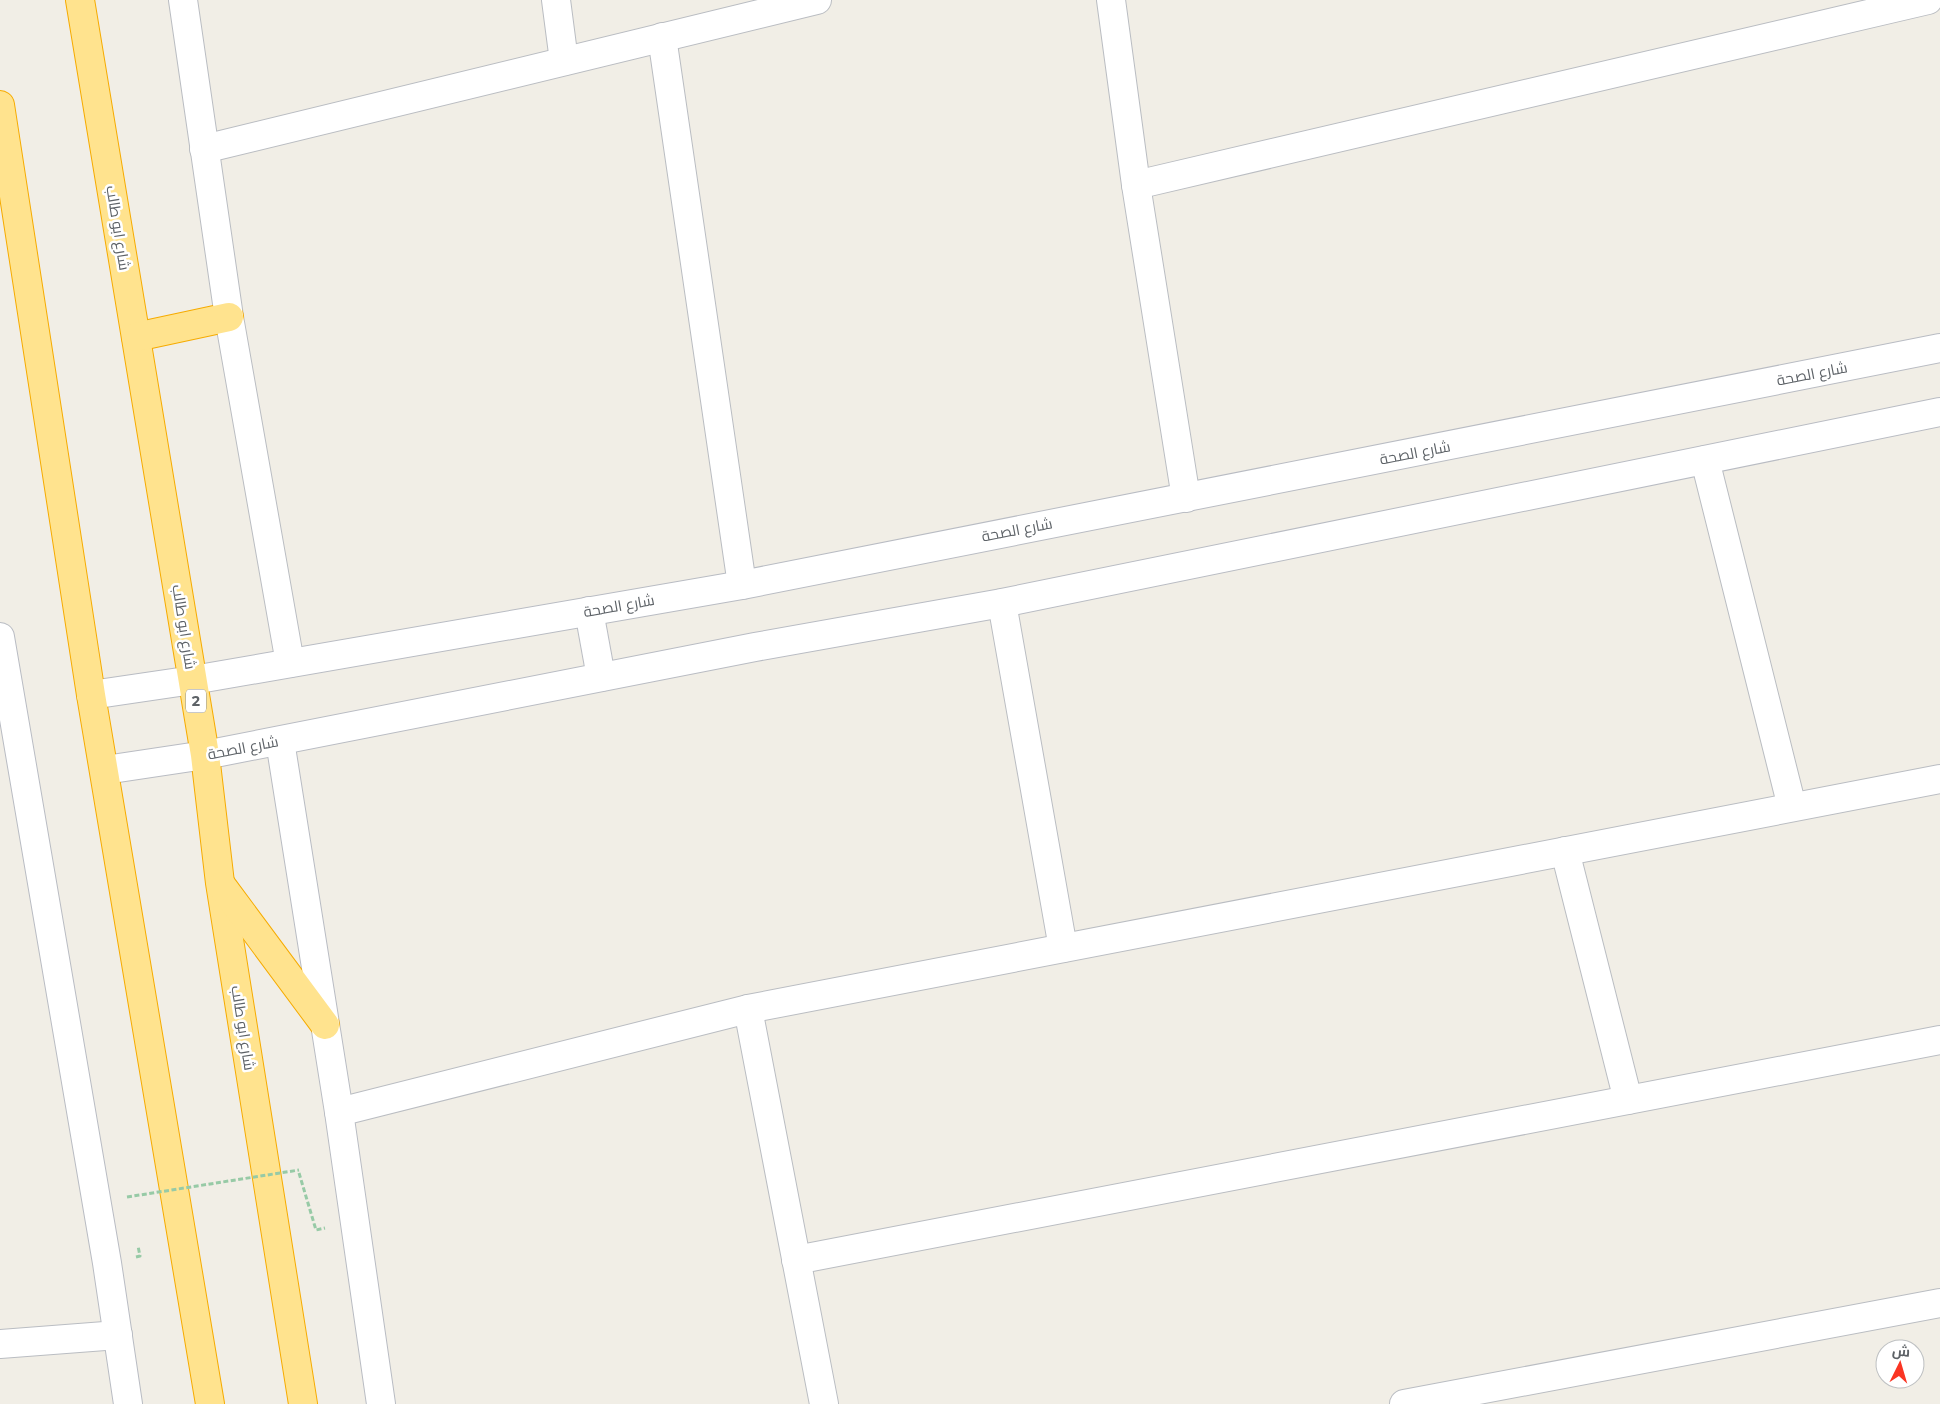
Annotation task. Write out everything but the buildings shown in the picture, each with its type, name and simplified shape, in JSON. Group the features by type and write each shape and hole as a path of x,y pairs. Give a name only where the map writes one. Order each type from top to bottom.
{"highway":[{"name":"شارع ابو طالب","path":"80,0 205,755 220,883 304,1404"},
{"path":"0,105 91,695 210,1404"},
{"path":"136,337 229,317"},
{"path":"220,883 325,1025"}],"street":[{"path":"183,0 229,317 290,663"},
{"path":"556,0 564,61"},
{"path":"204,149 818,0"},
{"path":"1111,0 1136,185 1186,498"},
{"path":"1136,185 1928,0"},
{"path":"662,37 742,585"},
{"name":"شارع الصحة","path":"91,695 193,680 742,585 1940,348"},
{"name":"شارع الصحة","path":"105,770 205,755 755,647 1002,603 1940,412"},
{"path":"1704,460 1792,807"},
{"path":"1002,603 1063,948"},
{"path":"589,611 601,677"},
{"path":"0,637 128,1404"},
{"path":"280,741 339,1112 381,1404"},
{"path":"339,1112 748,1009 1940,778"},
{"path":"1565,851 1628,1100"},
{"path":"748,1009 824,1404"},
{"path":"796,1260 1940,1040"},
{"path":"1404,1404 1940,1303"},
{"path":"0,1344 118,1335"}],"path":[{"path":"127,1197 298,1170 316,1230"}]}
